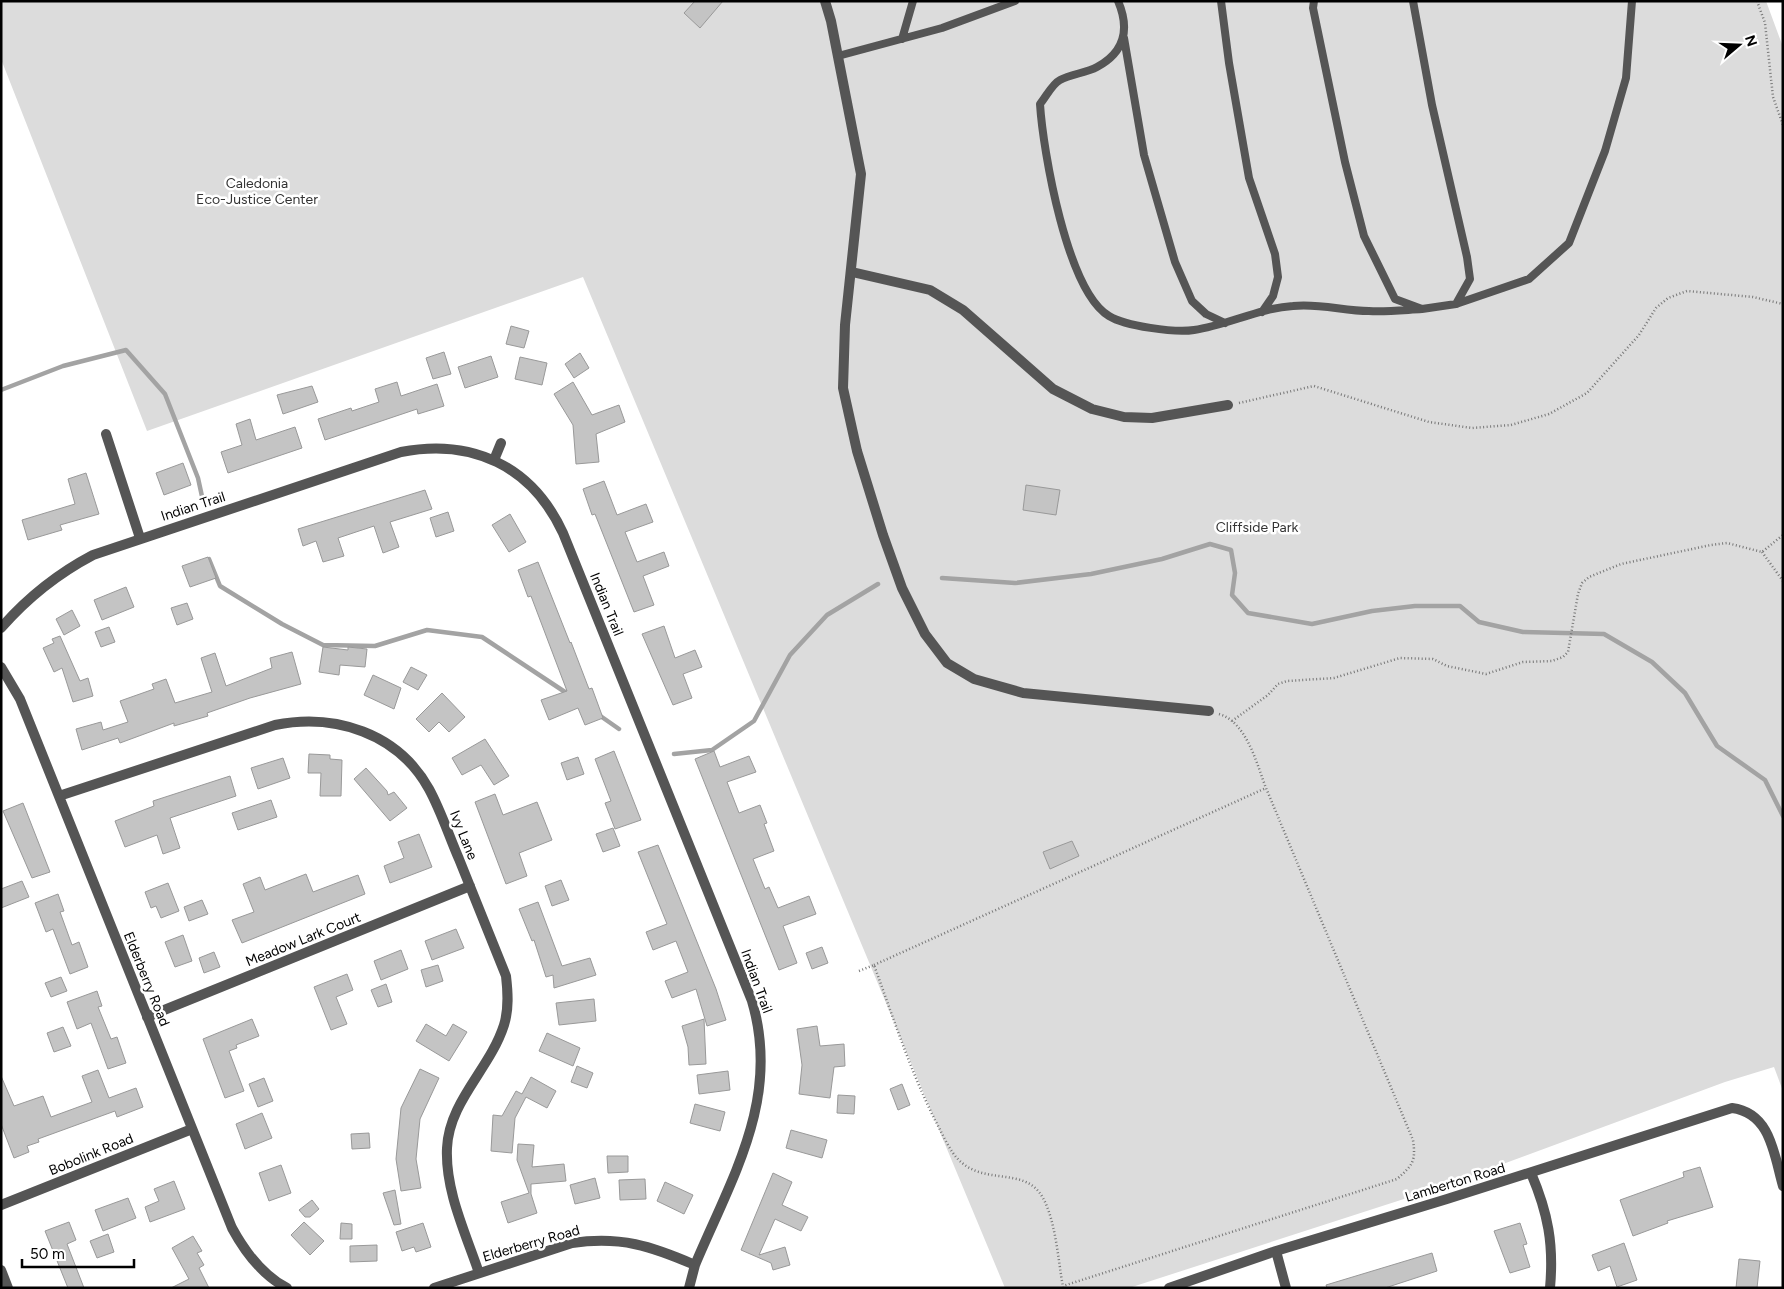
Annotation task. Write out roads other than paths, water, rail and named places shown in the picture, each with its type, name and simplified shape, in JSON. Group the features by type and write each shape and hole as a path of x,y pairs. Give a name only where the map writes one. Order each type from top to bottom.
{"street":[{"path":"825,1 838,56 861,174 845,325 842,388 857,451 902,588 925,634 947,663 974,679 1023,693 1209,712"},
{"path":"852,272 930,290 963,310 1053,389 1092,409 1124,417 1152,418 1228,405"},
{"path":"106,434 140,538"},
{"path":"494,460 502,443"},
{"name":"Indian Trail","path":"1,628 41,587 66,569 93,556 140,538 401,452 443,447 466,450 494,460 529,484 544,500 557,520 756,1012 762,1048 762,1077 758,1103 751,1130 695,1265 690,1288"},
{"name":"Elderberry Road","path":"1,667 20,699 232,1228 242,1246 270,1277 287,1288"},
{"name":"Ivy Lane","path":"59,796 275,724 318,720 340,723 380,739 415,769 437,806 506,976 508,994 504,1026 457,1109 450,1128 447,1147 450,1185 478,1273"},
{"name":"Meadow Lark Court","path":"147,1017 470,886"},
{"name":"Lamberton Road","path":"1169,1288 1276,1251 1732,1108 1751,1113 1763,1126 1769,1138 1783,1186"},
{"name":"Bobolink Road","path":"1,1205 192,1129"},
{"path":"1531,1172 1544,1203 1551,1238 1550,1288"},
{"name":"Elderberry Road","path":"434,1288 572,1243 596,1240 640,1244 695,1265"},
{"path":"1276,1251 1286,1288"},
{"path":"1,1270 8,1288"}],"lane":[{"path":"902,39 914,1"},
{"path":"838,56 942,28 1015,1"},
{"path":"1118,1 1123,13 1124,38 1144,155 1175,262 1192,301 1206,314 1225,324"},
{"path":"1221,1 1245,159 1262,220 1275,254 1278,276 1273,296 1262,312"},
{"path":"1314,1 1313,8 1345,162 1364,236 1395,299 1422,309"},
{"path":"1413,1 1432,105 1467,257 1470,279 1456,304"},
{"path":"1124,38 1113,56 1096,68 1058,81 1040,104 1044,142 1073,263 1090,299 1109,316 1147,328 1192,330 1225,324 1262,312 1293,306 1332,307 1368,312 1422,309 1456,304 1529,279 1569,243 1605,151 1626,78 1632,1"}],"waterway":[{"path":"1,390 63,366 126,350 165,394 198,478 203,501"},
{"path":"942,578 1015,583 1091,574 1162,559 1210,544 1231,550 1235,573 1232,595 1248,613 1312,624 1372,611 1415,606 1460,606 1479,622 1523,632 1604,634 1652,662 1685,693 1717,746 1765,780 1783,816"},
{"path":"209,559 220,586 282,624 323,645 375,646 427,630 482,637 568,694"},
{"path":"674,754 712,750 754,721 790,655 827,615 878,584"},
{"path":"599,715 619,729"}],"park label":[{"name":"Caledonia Eco-Justice Center","path":"257,192"},
{"name":"Cliffside Park","path":"1257,527"}]}
